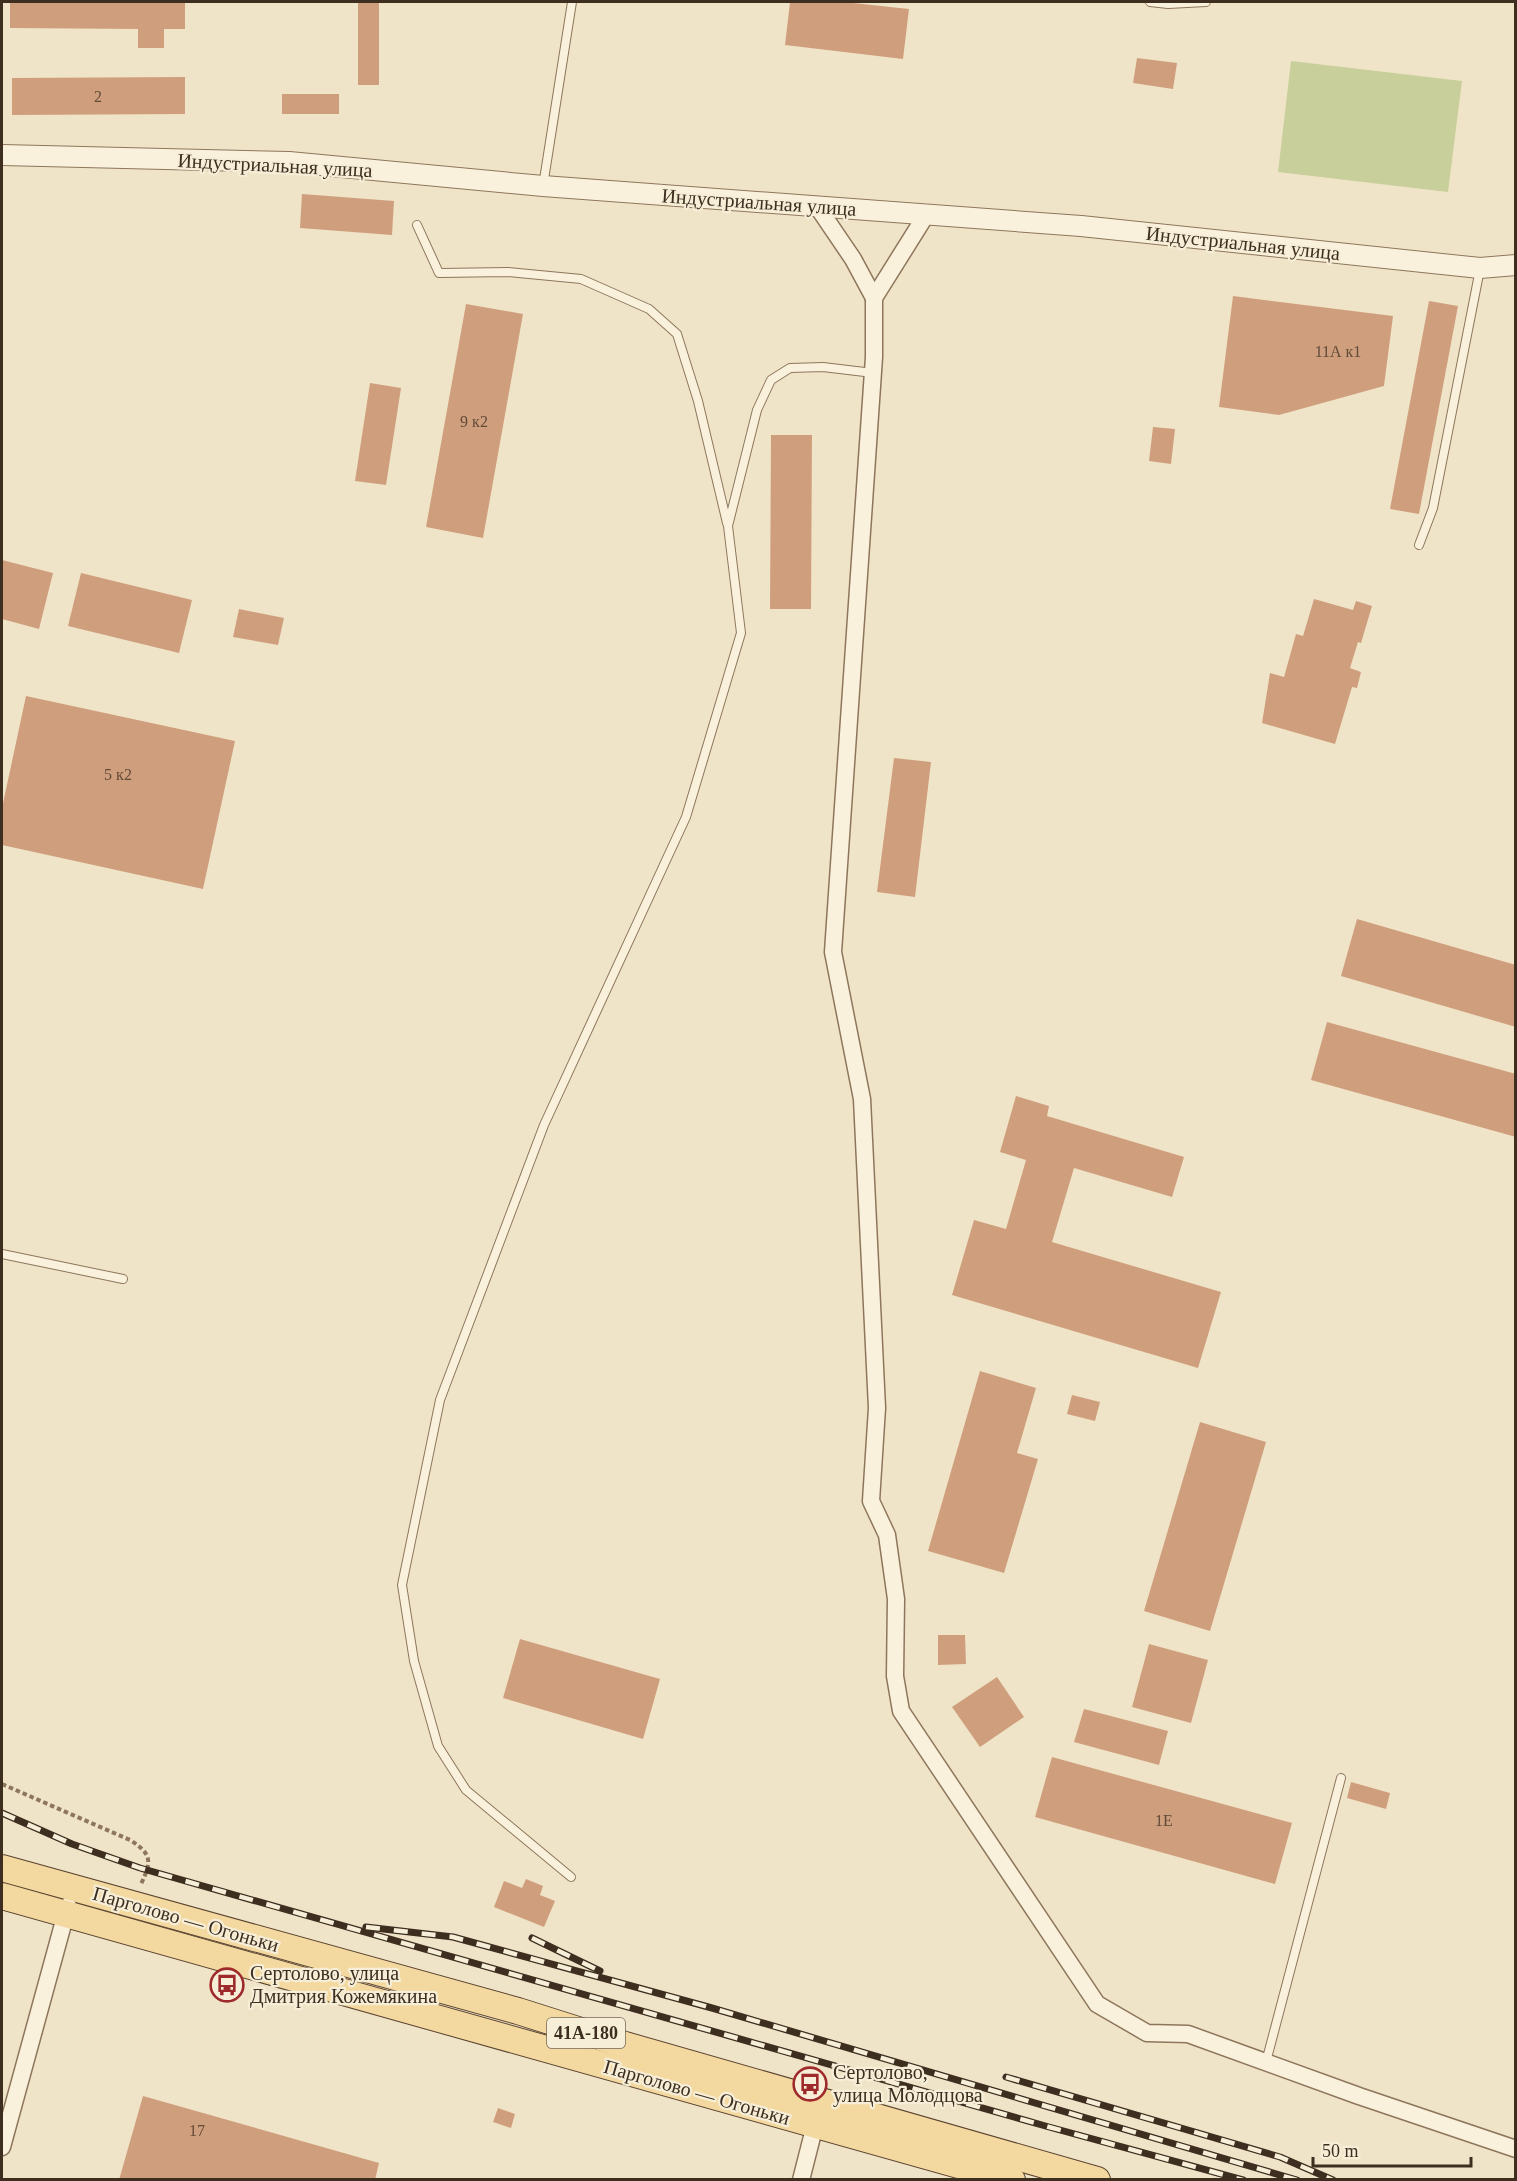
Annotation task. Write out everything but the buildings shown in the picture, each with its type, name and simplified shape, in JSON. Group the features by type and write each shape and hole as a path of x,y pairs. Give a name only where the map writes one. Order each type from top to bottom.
{"main road":[{"name":"Парголово — Огоньки","path":"2,1868 518,2011 625,2045 1097,2180"},
{"name":"Парголово — Огоньки","path":"2,1896 1012,2180"}],"street":[{"name":"Индустриальная улица","path":"2,155 289,162 543,186 1081,226 1480,268 1515,265"},
{"path":"817,206 853,259 874,298 873,373 833,952 862,1099 877,1408 871,1501 887,1535 896,1599 895,1676 901,1711 1096,2004 1147,2033 1188,2034 1515,2149"},
{"path":"874,298 926,215"},
{"path":"2,2147 4,2129 74,1887"},
{"path":"801,2180 815,2125"}],"lane":[{"path":"543,186 572,2"},
{"path":"1150,2 1168,4 1206,2"},
{"path":"417,225 439,273 508,272 581,279 649,309 677,334 698,400 728,526 741,633 686,818 544,1125 440,1400 402,1584 414,1661 438,1746 466,1790 571,1877"},
{"path":"1419,545 1433,508 1480,268"},
{"path":"728,526 757,410 771,380 790,368 823,367 873,373"},
{"path":"2,1254 123,1279"},
{"path":"1266,2062 1341,1778"}],"path":[{"path":"2,1784 140,1846 147,1854 149,1863 138,1890"}],"green space":[{"path":"1291,61 1462,81 1448,192 1278,172"}],"railway":[{"path":"2,1813 72,1844 140,1868 1049,2127 1243,2180"},
{"path":"366,1927 453,1937 712,2008 1297,2180"},
{"path":"532,1938 600,1971"},
{"path":"1006,2077 1280,2157 1333,2180"}],"place":[{"name":"Сертолово, улица Дмитрия Кожемякина","path":"227,1985"},
{"name":"Сертолово, улица Молодцова","path":"810,2084"}]}
